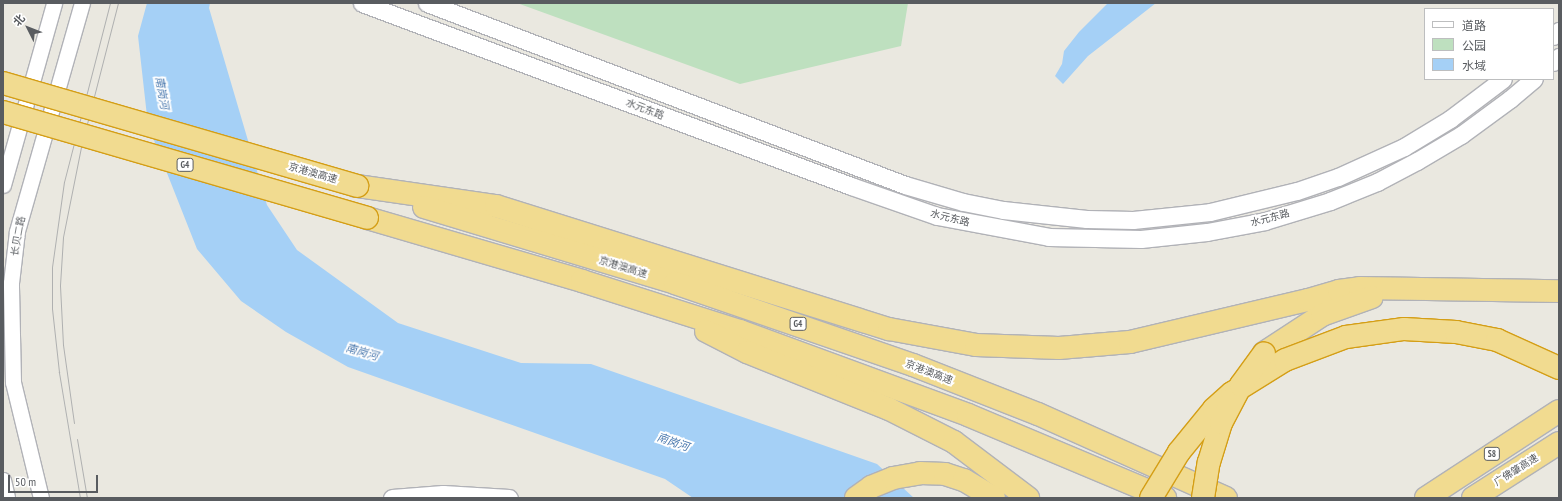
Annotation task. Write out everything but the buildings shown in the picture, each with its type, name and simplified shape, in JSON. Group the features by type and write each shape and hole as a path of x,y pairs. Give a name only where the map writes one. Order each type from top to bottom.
{"highway":[{"name":"京港澳高速","path":"3,83 357,186 675,283 794,322 1038,414 1226,498"},
{"name":"G4","path":"3,112 650,302 881,382 968,415 1165,498"},
{"path":"357,186 496,206 889,329 976,345 1059,348 1130,342 1308,300 1339,291 1381,287 1559,291"},
{"path":"1203,498 1209,462 1221,423 1241,385 1264,353 1301,327 1346,305 1369,297 1422,288"},
{"path":"650,302 747,352 908,419 954,442 1028,498"},
{"path":"1151,498 1179,452 1214,410 1232,393 1285,360 1346,337 1404,329 1456,332 1497,340 1559,368"},
{"name":"S8","path":"1426,498 1559,411"},
{"name":"广佛肇高速","path":"1473,498 1559,443"},
{"path":"856,498 871,487 892,478 920,473 945,474 964,480 994,498"}],"main road":[{"name":"水元东路","path":"362,3 851,186 937,216 1009,231 1056,238 1141,239 1207,232 1265,221 1330,201 1377,182 1417,161 1461,135 1510,100 1533,80"},
{"name":"水元东路","path":"427,3 905,185 964,202 1003,210 1087,219 1133,220 1210,212 1297,192 1338,177 1404,147 1450,119 1502,80"},
{"path":"392,498 443,494 509,498"}],"street":[{"path":"3,185 54,3"},
{"name":"长贝二路","path":"42,498 12,382 11,283 17,231 82,3"},
{"path":"3,480 7,498"}],"green space":[{"path":"517,3 908,3 901,46 740,84"}],"water":[{"name":"南岗河","path":"147,3 210,3 209,8 267,205 297,250 398,323 521,363 591,364 877,464 914,498 693,498 665,479 348,367 286,332 241,301 197,249 148,125 138,36"},
{"path":"1108,3 1156,3 1088,56 1063,84 1055,76 1062,64 1064,51 1079,32"}],"tram line":[{"path":"80,498 59,372 52,309 52,267 64,182 110,3"},
{"path":"74,423 63,345 60,285 63,237 81,147 118,3"},
{"path":"77,439 87,498"}]}
